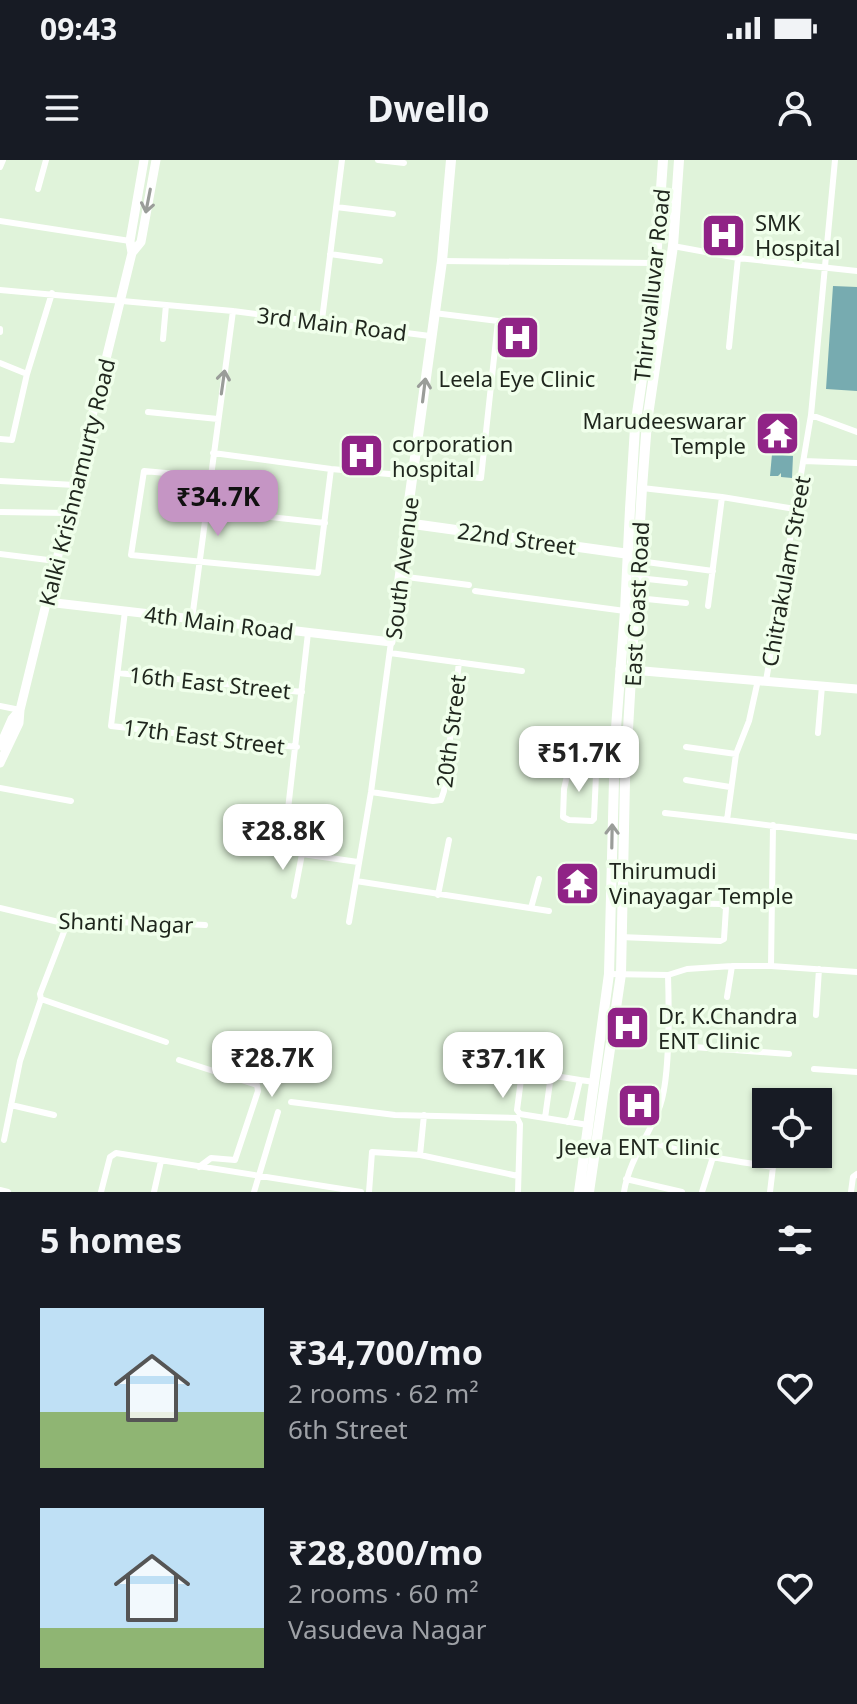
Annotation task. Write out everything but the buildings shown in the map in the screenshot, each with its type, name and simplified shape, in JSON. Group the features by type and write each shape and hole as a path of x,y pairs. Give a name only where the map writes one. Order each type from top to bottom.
{"main road":[{"name":"Kalki Krishnamurty Road","path":"0,763 19,723 132,253 130,241 144,160"},
{"name":"Kalki Krishnamurty Road","path":"132,253 141,242 156,160"},
{"name":"South Avenue","path":"391,648 442,261 451,160"},
{"name":"Thiruvalluvar Road","path":"629,554 635,509 635,427 656,263 663,160"},
{"name":"East Coast Road","path":"579,1192 615,974 613,789 637,598 639,561 635,509 642,488 647,422 673,246 679,160"},
{"name":"22nd Street","path":"406,523 629,554"},
{"name":"East Coast Road","path":"589,1192 620,937 625,611 629,554"},
{"name":"4th Main Road","path":"47,602 308,633 391,648"},
{"path":"626,669 857,689"},
{"name":"Kalki Krishnamurty Road","path":"0,746 12,719 20,710"}],"street":[{"path":"0,167 3,160"},
{"path":"38,189 46,160"},
{"path":"322,320 342,160"},
{"path":"378,160 404,163"},
{"name":"Chitrakulam Street","path":"727,820 736,754 762,680 804,461 835,160"},
{"path":"336,207 393,214"},
{"path":"0,221 130,241"},
{"path":"673,246 738,258 857,271"},
{"path":"330,254 380,261"},
{"path":"729,347 738,258"},
{"path":"442,261 656,263"},
{"name":"3rd Main Road","path":"0,290 322,320 430,336"},
{"path":"0,439 12,440 27,374 52,293"},
{"path":"163,339 166,305"},
{"path":"192,619 233,311"},
{"path":"213,453 331,469 481,478 498,321 434,313"},
{"path":"0,363 27,374"},
{"path":"148,412 218,419"},
{"path":"811,415 857,432"},
{"path":"804,461 857,463"},
{"path":"210,477 144,471 131,555 318,573 331,469"},
{"path":"0,481 75,485"},
{"path":"642,488 795,509"},
{"path":"708,606 722,497"},
{"path":"206,510 325,523"},
{"path":"0,512 68,513"},
{"path":"0,554 56,561"},
{"path":"639,561 713,571"},
{"path":"399,576 625,611"},
{"path":"638,578 685,583"},
{"path":"637,598 686,603"},
{"path":"118,673 125,611"},
{"path":"294,896 302,854 286,827 308,633"},
{"path":"391,648 522,671"},
{"name":"South Avenue","path":"349,922 391,648"},
{"name":"20th Street","path":"371,792 441,800 459,662"},
{"name":"16th East Street","path":"118,673 302,692"},
{"name":"17th East Street","path":"118,673 111,726 297,747"},
{"path":"818,733 822,686"},
{"path":"0,706 20,710"},
{"path":"686,747 736,754"},
{"path":"572,751 597,753 596,789 594,819 565,819 564,789 572,751"},
{"path":"686,780 730,787"},
{"path":"0,788 71,801"},
{"path":"596,789 613,789"},
{"path":"665,813 857,837"},
{"path":"771,966 773,825"},
{"path":"438,895 449,840"},
{"path":"302,854 358,862"},
{"path":"531,908 539,879"},
{"path":"356,881 549,911"},
{"path":"620,937 720,941 724,939 726,908 721,904 621,902"},
{"name":"Shanti Nagar","path":"0,908 67,924 205,925"},
{"path":"4,1140 20,1061 40,994 67,924"},
{"path":"615,974 668,975 687,969 732,966 857,972"},
{"path":"727,997 732,966"},
{"path":"816,1015 819,969"},
{"path":"624,1192 626,1179 662,1101 668,975"},
{"path":"41,999 166,1042"},
{"path":"667,1045 789,1054"},
{"path":"179,1060 257,1085 258,1091 235,1160 211,1158 199,1167"},
{"path":"814,1069 857,1072"},
{"path":"588,1125 520,1114 517,1110 521,1073 595,1082"},
{"path":"545,1118 551,1075"},
{"path":"567,1122 571,1118 580,1080"},
{"path":"291,1102 374,1113 515,1117 519,1119 518,1192"},
{"path":"11,1105 54,1115"},
{"path":"254,1192 278,1112"},
{"path":"420,1155 424,1115"},
{"path":"644,1140 670,1149 771,1166 774,1169 770,1192"},
{"path":"369,1192 371,1153 420,1155 518,1176"},
{"path":"101,1192 111,1155 361,1192"},
{"path":"702,1192 713,1157"},
{"path":"154,1192 161,1161"},
{"path":"851,1192 856,1175"},
{"path":"626,1179 682,1192"},
{"path":"0,1190 8,1192"}],"water":[{"path":"833,286 857,287 857,391 826,389"},
{"path":"772,454 793,456 792,478 781,477 781,473 770,476"}],"place":[{"name":"SMK Hospital","path":"724,235"},
{"name":"Leela Eye Clinic","path":"517,337"},
{"name":"Marudeeswarar Temple","path":"777,433"},
{"name":"corporation hospital","path":"361,456"},
{"name":"Thirumudi Vinayagar Temple","path":"578,883"},
{"name":"Dr. K.Chandra ENT Clinic","path":"627,1028"},
{"name":"Jeeva ENT Clinic","path":"639,1105"}]}
